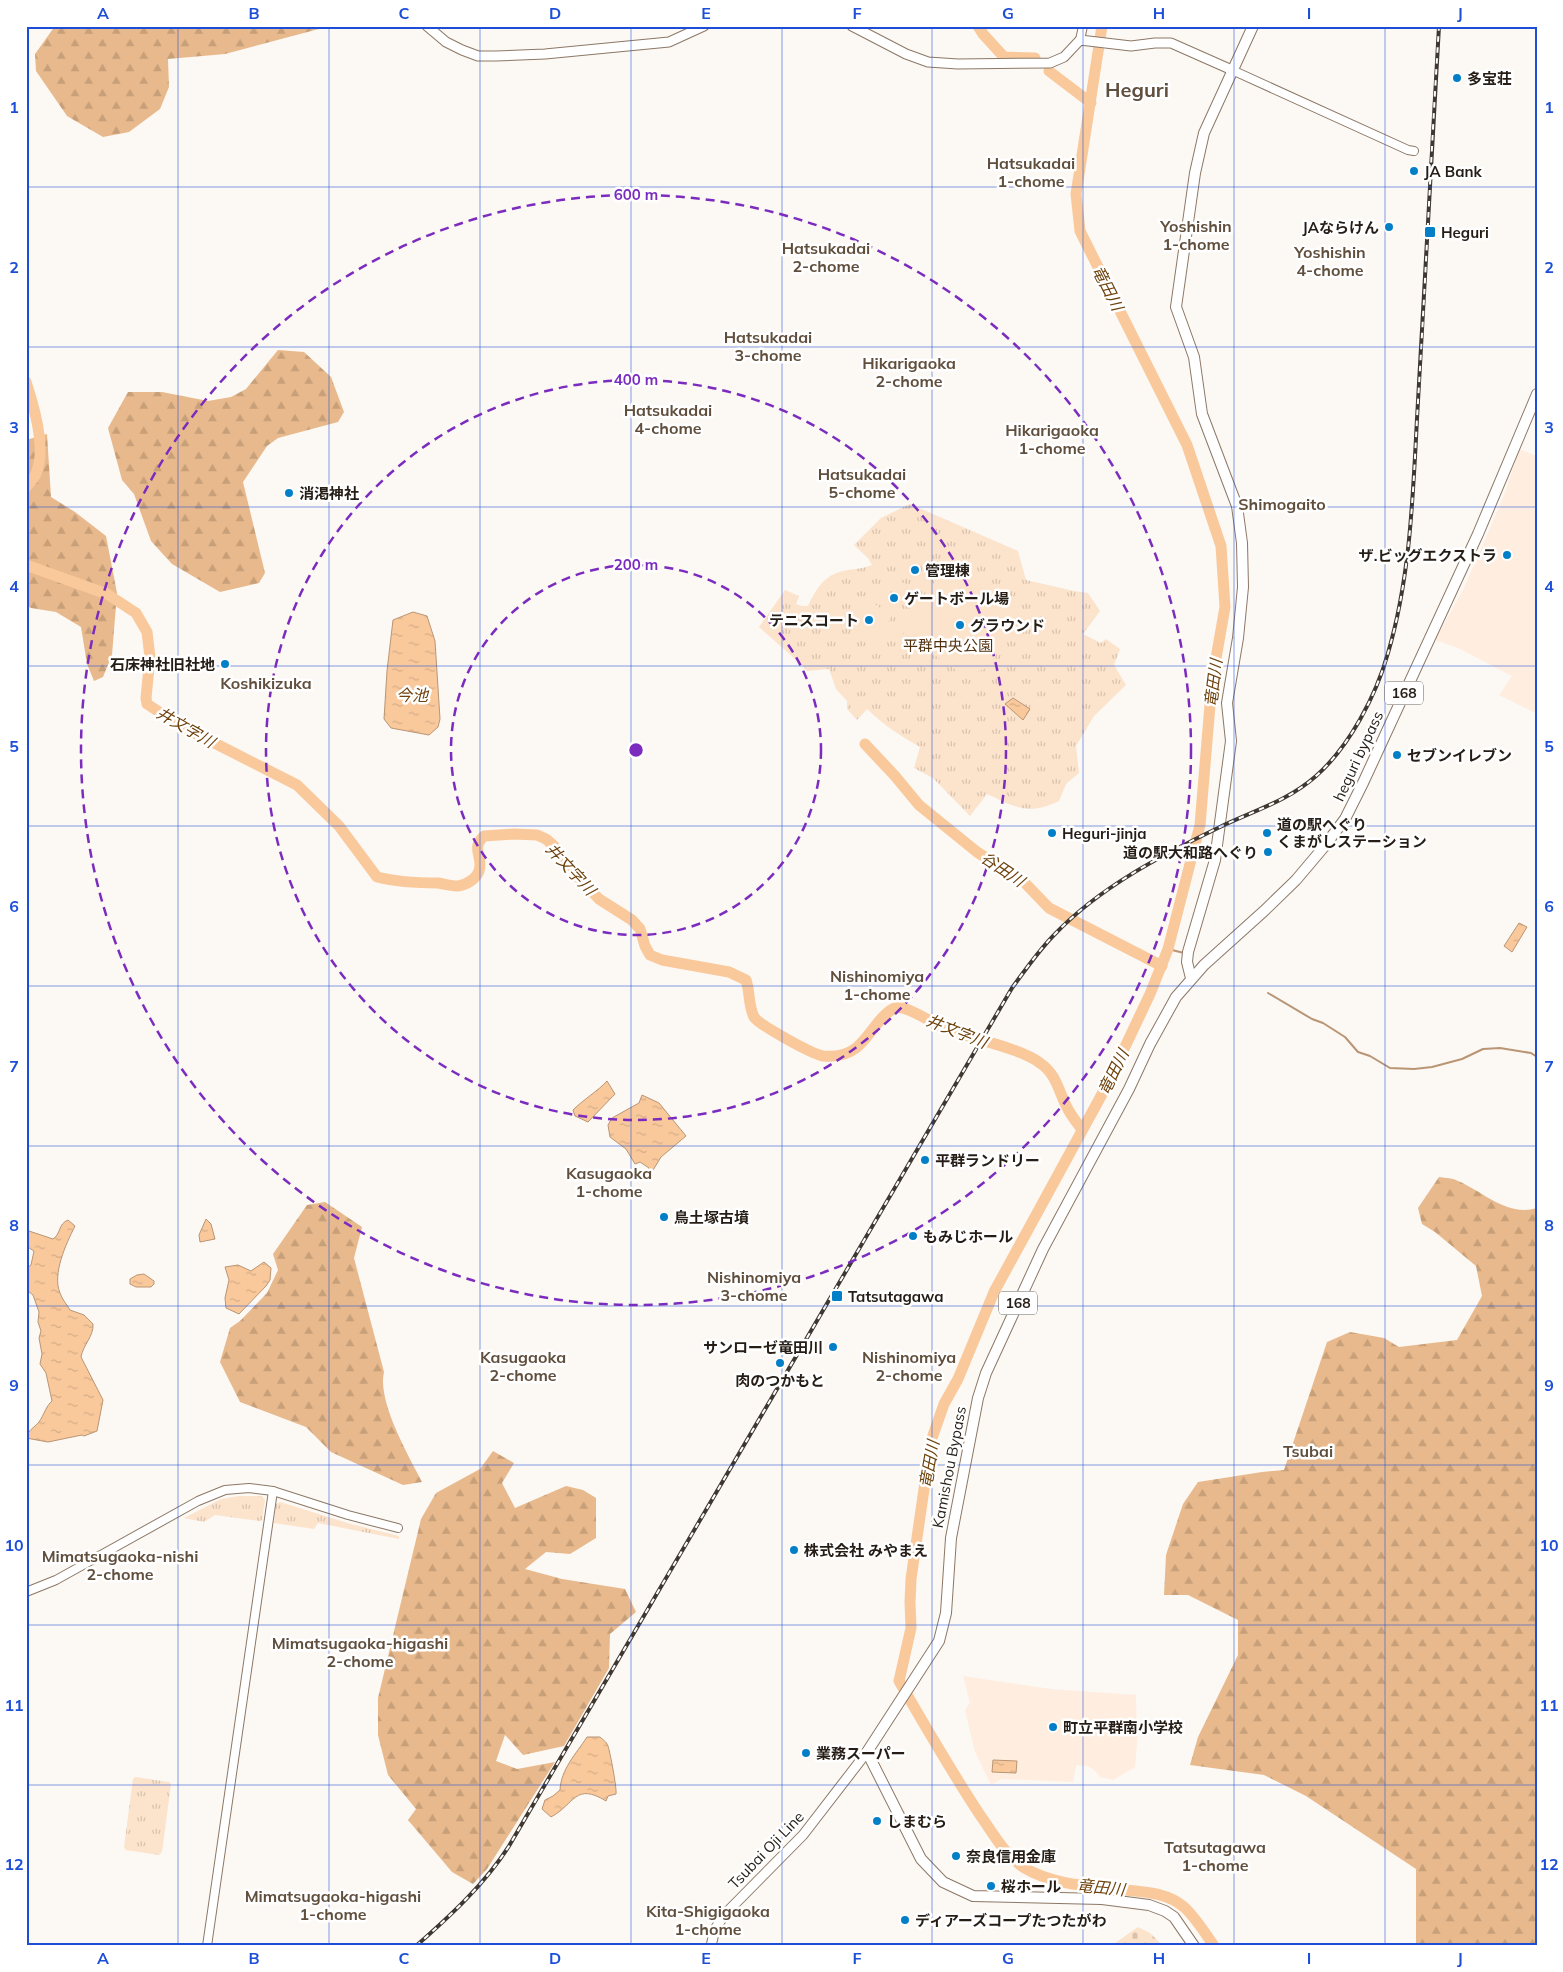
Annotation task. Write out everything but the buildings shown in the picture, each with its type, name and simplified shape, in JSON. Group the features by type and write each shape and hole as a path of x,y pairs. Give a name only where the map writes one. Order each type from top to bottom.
{"highway":[{"path":"1191,978 1187,962 1188,952 1215,860 1231,741 1227,702 1238,638 1243,586 1237,506 1202,414 1194,356 1176,307 1189,211 1201,147 1210,119 1253,26"},
{"name":"heguri bypass","path":"1191,978 1296,880 1344,819 1363,783 1478,534 1537,394"},
{"name":"Kamishou Bypass","path":"867,1752 899,1706 939,1641 944,1624 951,1538 978,1398 986,1373 1043,1249 1129,1089 1166,1012 1191,978"},
{"path":"867,1752 921,1858 945,1883 973,1896 1102,1899 1149,1905 1165,1911 1174,1917 1194,1946"}],"main road":[{"path":"427,26 446,42 462,50 478,56 496,56 545,54 669,42 704,26"},
{"path":"852,26 928,62 958,64 1050,63 1064,57 1080,40 1131,46 1155,43 1170,44 1232,70"},
{"name":"Tsubai Oji Line","path":"711,1946 715,1929 724,1914 803,1834 867,1752"}],"street":[{"path":"1080,40 1083,26"},
{"path":"1232,70 1408,150 1414,151"},
{"path":"26,1592 56,1580 198,1501 225,1490 249,1488 272,1491 348,1515 398,1528"},
{"path":"206,1946 272,1491"}],"shaded area":[{"name":"ザ.ビッグエクストラ","path":"1519,449 1537,456 1537,714 1499,695 1512,676 1458,648 1435,640 1464,588 1505,493"},
{"name":"町立平群南小学校","path":"963,1676 1051,1689 1136,1695 1137,1744 1135,1767 1113,1780 1100,1777 1088,1766 1076,1765 1073,1782 1002,1779 991,1785 975,1752 965,1710 970,1703"}],"green space":[{"path":"55,26 330,26 225,54 168,59 169,87 160,109 129,132 103,137 67,116 36,71 35,54"},
{"path":"278,350 304,352 331,377 344,412 338,422 278,438 267,446 243,482 265,573 259,583 220,592 172,564 151,541 134,494 122,480 108,428 128,392 162,392 208,401 231,397 246,389"},
{"path":"47,434 51,497 75,512 106,536 117,593 112,655 103,677 94,681 87,664 81,627 56,612 31,608 26,605 26,440"},
{"name":"平群中央公園","path":"910,504 1018,551 1026,580 1088,593 1100,611 1083,634 1101,643 1106,639 1120,649 1114,665 1126,685 1094,716 1076,746 1079,773 1066,784 1059,801 1048,806 1030,809 1014,806 987,794 970,816 933,778 914,768 920,747 892,730 867,709 857,720 847,709 847,701 836,689 829,669 807,671 759,627 785,590 799,596 796,604 808,606 823,582 834,574 872,565 868,558 854,545 881,518"},
{"name":"グラウンド","path":"946,566 971,572 1019,605 1021,618 987,668 973,673 959,672 900,631"},
{"name":"ゲートボール場","path":"901,581 912,589 894,614 878,602 887,591 893,594"},
{"name":"テニスコート","path":"866,598 892,616 873,643 847,625"},
{"path":"1439,1177 1456,1180 1506,1206 1526,1210 1537,1208 1537,1946 1416,1946 1416,1869 1306,1796 1264,1775 1190,1765 1198,1737 1238,1655 1238,1620 1188,1595 1164,1595 1166,1555 1183,1504 1198,1482 1284,1470 1327,1342 1350,1332 1384,1338 1399,1347 1457,1340 1482,1296 1476,1266 1435,1232 1422,1224 1418,1208"},
{"path":"325,1202 362,1227 354,1258 384,1372 385,1398 395,1428 422,1482 403,1485 331,1452 306,1427 240,1402 220,1362 230,1328 240,1321 267,1293 278,1270 273,1254 307,1205"},
{"path":"493,1451 514,1463 502,1483 515,1508 566,1486 583,1490 596,1498 596,1538 570,1554 546,1552 525,1569 562,1579 625,1589 636,1612 610,1634 609,1668 564,1746 523,1755 505,1735 496,1761 517,1769 555,1762 487,1869 473,1884 452,1872 408,1820 416,1809 388,1775 378,1735 378,1698 421,1519 436,1493 480,1469"},
{"path":"239,1496 262,1496 265,1500 262,1520 215,1515 204,1522 184,1518 221,1499"},
{"path":"280,1502 351,1524 399,1536 399,1539 318,1523 314,1529 274,1523 276,1504"},
{"path":"135,1777 169,1782 171,1784 162,1852 159,1855 126,1850 124,1847 133,1779"},
{"path":"1138,1927 1150,1933 1163,1946 1111,1946"}],"water":[{"name":"今池","path":"413,612 427,616 435,641 440,719 438,727 429,735 391,728 384,719 393,620"},
{"path":"1013,698 1030,709 1023,720 1005,704"},
{"path":"1519,923 1527,927 1512,952 1504,946"},
{"path":"607,1081 615,1094 588,1122 575,1116 573,1110"},
{"path":"642,1095 659,1103 686,1136 661,1157 650,1175 646,1173 649,1168 640,1162 635,1164 626,1149 610,1137 608,1125 612,1118 639,1103"},
{"path":"206,1219 211,1224 215,1239 200,1242 199,1235"},
{"path":"68,1220 75,1226 61,1259 58,1285 61,1295 70,1310 84,1315 93,1324 92,1333 81,1357 103,1400 97,1431 84,1436 48,1442 26,1438 52,1401 46,1373 40,1364 42,1354 39,1338 41,1331 38,1322 39,1312 33,1295 28,1291 26,1269 31,1265 34,1251 26,1246 26,1230 53,1239"},
{"path":"264,1262 271,1268 270,1280 266,1286 239,1314 226,1308 225,1298 229,1280 225,1267 238,1265 251,1271"},
{"path":"144,1274 154,1281 151,1287 136,1287 130,1284 130,1279"},
{"path":"587,1737 600,1737 607,1744 616,1794 608,1796 606,1801 596,1796 581,1794 551,1817 542,1809 545,1800 560,1790 566,1768"},
{"path":"993,1760 1017,1761 1016,1773 992,1772"}],"waterway":[{"path":"978,26 1004,57 1035,58"},
{"name":"竜田川","path":"1102,26 1076,194 1080,231 1187,445 1221,546 1225,607 1212,681 1200,825 1168,949 1150,994 1107,1085 994,1292 958,1379 944,1404 931,1441 911,1579 911,1628 899,1681 969,1798 999,1843 1016,1862 1035,1873 1060,1882 1164,1896 1184,1907 1214,1946"},
{"path":"1049,71 1091,103"},
{"name":"井文字川","path":"26,382 40,439 39,461 36,473 26,487"},
{"name":"井文字川","path":"26,565 107,594 136,613 147,632 150,657 147,704 181,726 297,785 339,826 377,877 407,882 458,886 467,883 478,874 480,866 478,845 484,836 537,835 546,839 554,846 562,860 599,899 632,920 640,929 650,955 662,960 729,972 746,980 754,1017 786,1039 823,1056 840,1055 856,1048 890,1011 895,1008 906,1009 944,1028 1020,1052 1040,1063 1051,1073 1066,1105 1082,1130"},
{"name":"谷田川","path":"865,744 919,805 977,852 1024,882 1049,908 1162,966"},
{"path":"1168,949 1184,953"},
{"path":"1268,993 1312,1019 1323,1023 1345,1037 1358,1052 1370,1056 1390,1068 1414,1069 1432,1067 1462,1059 1483,1049 1500,1048 1531,1053 1537,1057"}],"railway":[{"path":"416,1946 478,1887 509,1846 1012,988 1033,960 1049,940 1073,917 1092,901 1133,873 1232,821 1282,799 1305,785 1328,764 1360,720 1369,703 1388,653 1396,622 1407,560 1415,465 1439,26"}],"place":[{"name":"多宝荘","path":"1457,78"},
{"name":"JA Bank","path":"1414,171"},
{"name":"JAならけん","path":"1389,227"},
{"name":"Heguri","path":"1430,232"},
{"name":"消渇神社","path":"289,493"},
{"name":"ザ.ビッグエクストラ","path":"1507,555"},
{"name":"管理棟","path":"915,570"},
{"name":"ゲートボール場","path":"894,598"},
{"name":"テニスコート","path":"869,620"},
{"name":"グラウンド","path":"960,625"},
{"name":"石床神社旧社地","path":"225,664"},
{"name":"セブンイレブン","path":"1397,755"},
{"name":"Heguri-jinja","path":"1052,833"},
{"name":"道の駅へぐり くまがしステーション","path":"1267,833"},
{"name":"道の駅大和路へぐり","path":"1268,852"},
{"name":"平群ランドリー","path":"925,1160"},
{"name":"鳥土塚古墳","path":"664,1217"},
{"name":"もみじホール","path":"913,1236"},
{"name":"Tatsutagawa","path":"837,1296"},
{"name":"サンローゼ竜田川","path":"833,1347"},
{"name":"肉のつかもと","path":"780,1363"},
{"name":"株式会社 みやまえ","path":"794,1550"},
{"name":"町立平群南小学校","path":"1053,1727"},
{"name":"業務スーパー","path":"806,1753"},
{"name":"しまむら","path":"877,1821"},
{"name":"奈良信用金庫","path":"956,1856"},
{"name":"桜ホール","path":"991,1886"},
{"name":"ディアーズコープたつたがわ","path":"905,1920"}],"district":[{"name":"Heguri","path":"1137,89"},
{"name":"Hatsukadai 1-chome","path":"1031,172"},
{"name":"Yoshishin 1-chome","path":"1196,235"},
{"name":"Hatsukadai 2-chome","path":"826,257"},
{"name":"Yoshishin 4-chome","path":"1330,261"},
{"name":"Hatsukadai 3-chome","path":"768,346"},
{"name":"Hikarigaoka 2-chome","path":"909,372"},
{"name":"Hatsukadai 4-chome","path":"668,419"},
{"name":"Hikarigaoka 1-chome","path":"1052,439"},
{"name":"Hatsukadai 5-chome","path":"862,483"},
{"name":"Shimogaito","path":"1282,504"},
{"name":"Koshikizuka","path":"266,683"},
{"name":"Nishinomiya 1-chome","path":"877,985"},
{"name":"Kasugaoka 1-chome","path":"609,1182"},
{"name":"Nishinomiya 3-chome","path":"754,1286"},
{"name":"Kasugaoka 2-chome","path":"523,1366"},
{"name":"Nishinomiya 2-chome","path":"909,1366"},
{"name":"Tsubai","path":"1308,1451"},
{"name":"Mimatsugaoka-nishi 2-chome","path":"120,1565"},
{"name":"Mimatsugaoka-higashi 2-chome","path":"360,1652"},
{"name":"Tatsutagawa 1-chome","path":"1215,1856"},
{"name":"Mimatsugaoka-higashi 1-chome","path":"333,1905"},
{"name":"Kita-Shigigaoka 1-chome","path":"708,1920"}]}
